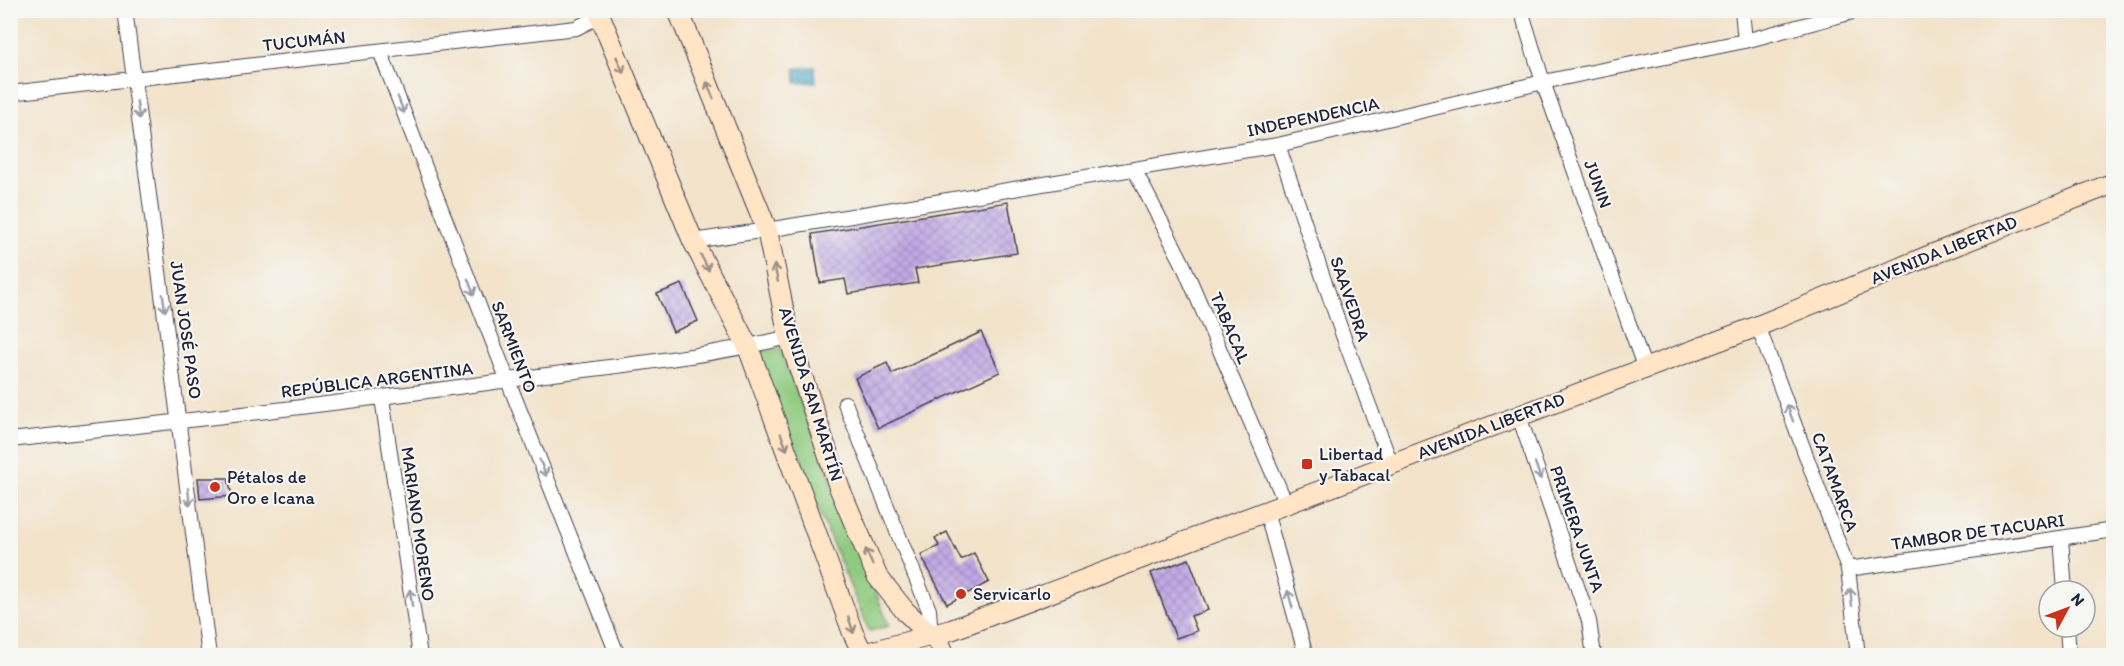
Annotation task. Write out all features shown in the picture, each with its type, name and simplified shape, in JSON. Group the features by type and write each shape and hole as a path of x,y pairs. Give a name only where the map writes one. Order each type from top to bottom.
{"main road":[{"name":"AVENIDA SAN MARTÍN","path":"678,10 767,230 789,337 838,487 877,576 905,611 940,645 945,656"},
{"name":"AVENIDA SAN MARTÍN","path":"599,13 693,241 748,347 864,655"},
{"name":"AVENIDA LIBERTAD","path":"864,655 951,630 1645,369 2114,183"}],"street":[{"name":"JUAN JOSÉ PASO","path":"125,10 209,656"},
{"name":"JUNIN","path":"1521,10 1543,82 1645,369"},
{"path":"1742,10 1745,41"},
{"name":"INDEPENDENCIA","path":"693,241 1278,145 1543,82 1745,41 1860,10"},
{"name":"TUCUMÁN","path":"10,93 576,28 599,13"},
{"name":"SARMIENTO","path":"380,51 507,381 618,656"},
{"name":"SAAVEDRA","path":"1278,145 1341,330 1391,464"},
{"name":"TABACAL","path":"1134,169 1182,262 1286,504"},
{"name":"CATAMARCA","path":"1758,326 1848,569 1858,656"},
{"name":"REPÚBLICA ARGENTINA","path":"10,440 382,398 748,347 789,337"},
{"name":"MARIANO MORENO","path":"382,398 420,656"},
{"path":"845,403 929,610 931,635"},
{"name":"PRIMERA JUNTA","path":"1520,416 1589,621 1594,656"},
{"path":"1266,511 1306,656"},
{"name":"TAMBOR DE TACUARI","path":"1848,569 2114,531"},
{"path":"2061,538 2064,579"},
{"path":"2068,639 2069,656"}],"green space":[{"path":"780,349 889,626 869,631 753,353"}],"water":[{"path":"815,67 816,82 796,83 795,68"}],"building":[{"path":"1008,202 1017,253 915,269 918,283 848,294 845,279 820,283 812,234"},
{"path":"682,284 698,321 673,332 657,294"},
{"path":"981,332 1000,372 878,428 855,378 887,363 892,374"},
{"name":"Pétalos de Oro e Icana","path":"198,478 228,478 232,496 200,499"},
{"path":"947,532 961,560 974,553 989,582 947,604 921,555 939,546 935,538"},
{"path":"1189,559 1208,610 1191,616 1197,631 1176,638 1151,573"}],"place":[{"name":"Libertad y Tabacal","path":"1307,464"},
{"name":"Pétalos de Oro e Icana","path":"215,487"},
{"name":"Servicarlo","path":"961,594"}]}
